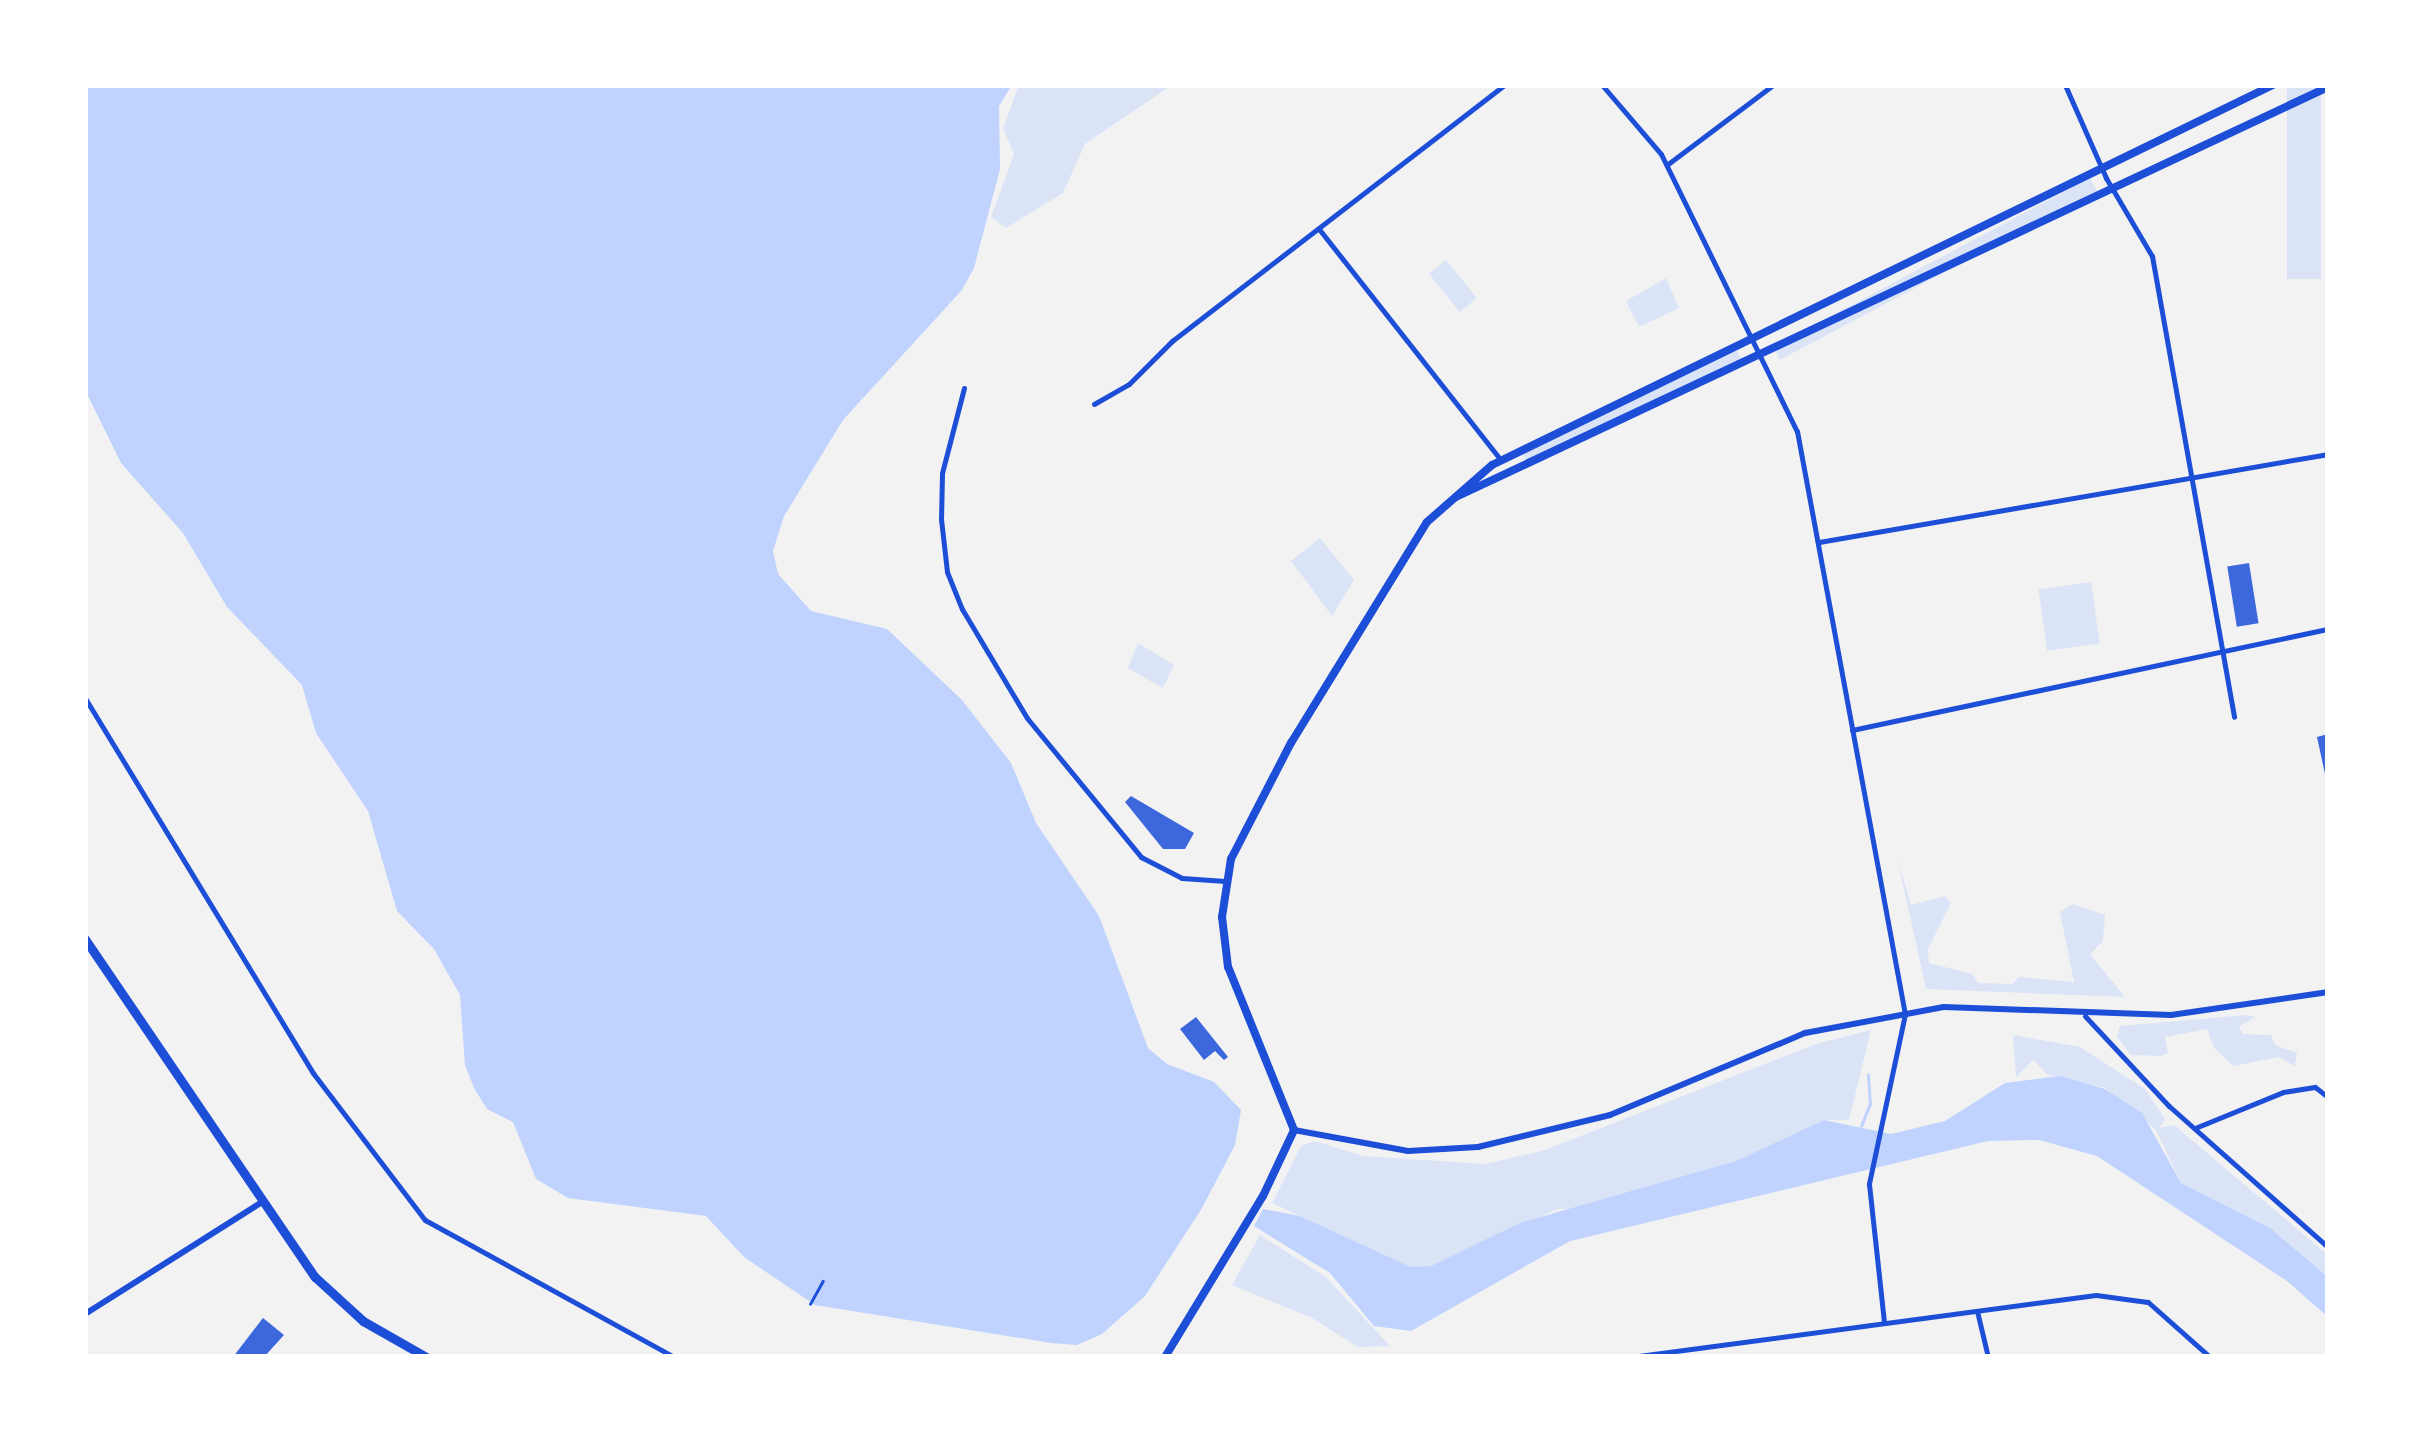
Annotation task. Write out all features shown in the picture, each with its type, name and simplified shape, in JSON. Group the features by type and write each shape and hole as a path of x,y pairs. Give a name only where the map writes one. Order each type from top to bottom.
{"main road":[{"path":"1165,1357 1233,1249 1294,1130 1228,968 1225,882 1244,828 1417,535 1452,499 1501,460 2272,85"},
{"path":"1452,499 1762,358 2328,87"},
{"path":"85,939 262,1202 338,1300 426,1357"}],"street":[{"path":"1094,404 1129,384 1172,341 1504,85"},
{"path":"1602,85 1667,165 1797,431 1905,1014 1869,1184 1884,1320"},
{"path":"1667,165 1773,85"},
{"path":"2065,85 2101,168 2152,256 2234,717"},
{"path":"1319,229 1501,460"},
{"path":"964,388 942,474 947,572 962,608 1027,718 1140,856 1182,878 1225,882"},
{"path":"1819,542 2328,454"},
{"path":"1852,730 2328,629"},
{"path":"85,698 314,1073 425,1220 674,1357"},
{"path":"1294,1130 1408,1151 1497,1144 1610,1115 1805,1034 1905,1014 1966,1005 2084,1016 2178,1015 2328,992"},
{"path":"2084,1016 2195,1128 2328,1247"},
{"path":"2195,1128 2259,1099 2315,1087 2328,1096"},
{"path":"85,1314 262,1202"},
{"path":"1631,1357 2096,1294 2148,1302 2210,1357"},
{"path":"1977,1311 1988,1357"}],"path":[{"path":"810,1304 823,1281"}],"shaded area":[{"path":"1019,85 1172,85 1085,144 1063,193 1006,228 991,217 1014,154 1003,128"},
{"path":"2287,85 2321,85 2321,279 2287,279"},
{"path":"2090,178 2097,191 1780,360 1773,347"},
{"path":"1446,260 1477,298 1460,312 1429,274"},
{"path":"1666,278 1679,308 1639,327 1626,301"},
{"path":"1736,349 1743,362 1527,462 1523,454"},
{"path":"1320,538 1354,580 1332,616 1291,561"},
{"path":"2091,582 2100,643 2047,651 2039,589"},
{"path":"1138,643 1174,665 1163,688 1128,668"},
{"path":"1897,857 1911,905 1945,896 1951,903 1928,949 1929,963 1972,974 1978,983 2012,984 2019,977 2074,982 2060,912 2073,904 2105,915 2103,941 2090,954 2125,997 1926,989"},
{"path":"2255,1017 2239,1027 2243,1034 2271,1035 2275,1045 2297,1053 2295,1066 2279,1057 2233,1066 2214,1048 2207,1029 2165,1037 2168,1053 2160,1056 2131,1055 2117,1037 2120,1026"},
{"path":"1871,1030 1849,1120 1824,1120 1736,1161 1585,1209 1558,1209 1431,1266 1411,1267 1272,1203 1301,1146 1315,1141 1363,1156 1485,1164 1545,1150 1816,1044"},
{"path":"2013,1035 2080,1047 2145,1089 2165,1119 2159,1128 2174,1125 2328,1255 2328,1277 2270,1228 2181,1183 2156,1130 2105,1088 2048,1075 2033,1060 2016,1077"},
{"path":"1260,1235 1326,1277 1390,1346 1358,1347 1312,1318 1232,1285"}],"water":[{"path":"85,85 1012,85 999,106 1000,169 974,268 962,290 843,420 784,516 773,551 778,574 811,611 887,629 962,700 1011,763 1036,823 1099,916 1148,1048 1167,1064 1214,1082 1241,1110 1235,1145 1202,1208 1145,1296 1102,1334 1077,1345 1051,1343 815,1305 744,1257 706,1216 568,1198 536,1179 513,1122 487,1109 474,1088 465,1065 460,995 434,949 397,911 368,811 316,733 302,685 227,607 183,533 121,463 85,390"},
{"path":"2060,1076 2105,1089 2142,1113 2181,1183 2270,1228 2328,1277 2328,1317 2287,1281 2097,1156 2039,1140 1988,1141 1570,1241 1411,1331 1374,1326 1330,1273 1254,1226 1263,1209 1300,1216 1411,1267 1431,1266 1520,1223 1736,1161 1824,1120 1891,1134 1945,1121 2005,1083"}],"building":[{"path":"2249,563 2259,623 2237,627 2227,566"},
{"path":"2328,734 2328,774 2325,774 2317,737"},
{"path":"1131,796 1194,833 1185,849 1163,849 1125,802"},
{"path":"1196,1017 1228,1057 1224,1060 1215,1051 1204,1060 1180,1029"},
{"path":"263,1318 284,1335 264,1357 233,1357"}],"waterway":[{"path":"1861,1126 1870,1104 1868,1075"}]}
